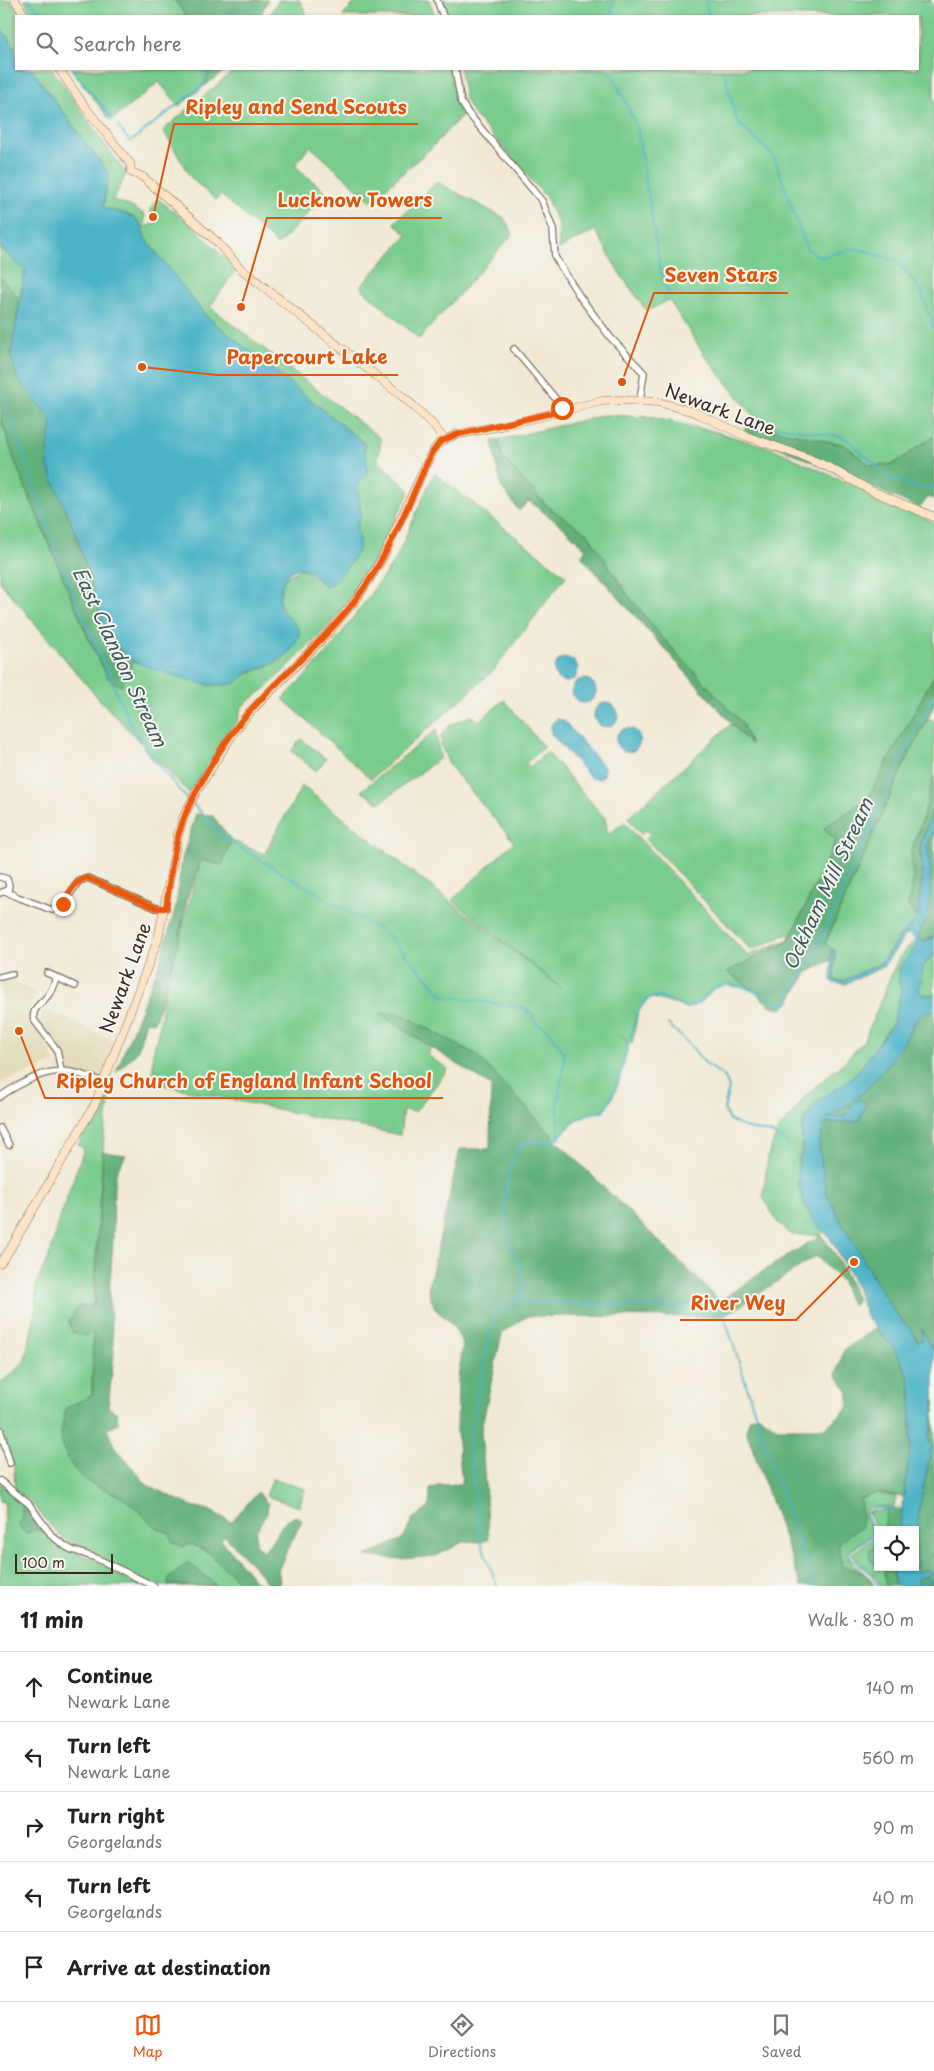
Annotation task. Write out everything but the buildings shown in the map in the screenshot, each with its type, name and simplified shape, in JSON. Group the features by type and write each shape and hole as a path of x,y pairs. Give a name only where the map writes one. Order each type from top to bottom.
{"main road":[{"path":"15,0 25,15"},
{"path":"60,70 85,106 130,163 131,172 143,176 217,242 240,268 408,401 431,423 445,440"},
{"name":"Newark Lane","path":"0,1263 9,1251 95,1104 153,954 166,908 176,844 188,808 195,794 234,732 248,714 329,632 358,597 383,557 437,445 455,435 605,401 640,400 676,406 746,436 798,454 828,466 880,494 934,517"}],"street":[{"path":"437,0 443,15"},
{"path":"455,70 461,102 468,113 542,201 553,228 555,257 580,297 612,338 644,374 640,400"},
{"path":"514,349 565,410"},
{"path":"0,877 9,882 9,888 3,892"},
{"path":"3,892 52,910 60,907 79,881 88,878 156,908 166,908"},
{"path":"47,973 56,979 75,986"},
{"path":"0,977 12,974"},
{"path":"56,979 47,997 36,1008 33,1015 34,1020 57,1050 61,1070"},
{"path":"39,993 47,997"},
{"path":"0,1097 5,1092 38,1074 61,1070 72,1071 104,1082"},
{"path":"0,1128 9,1146"},
{"path":"0,1429 10,1463"},
{"path":"0,1481 29,1504 52,1536 65,1546 96,1558 154,1586"}],"shaded area":[{"path":"9,979 36,994 26,1014 49,1048 54,1063 0,1083 0,981"},
{"path":"45,1009 119,1043 104,1082 61,1070 59,1054 36,1024"}],"green space":[{"path":"0,0 10,0 19,15 15,15 15,48 0,27"},
{"path":"24,0 174,0 185,15 33,15"},
{"path":"174,0 268,0 260,15 185,15"},
{"path":"279,0 299,0 307,15 270,15"},
{"path":"357,0 429,0 435,15 344,15"},
{"path":"442,0 931,0 934,18 934,436 894,464 871,466 845,445 749,424 752,414 705,356 669,300 647,311 620,274 595,230 559,249 559,226 546,197 472,112 465,99 460,70 919,70 919,15 448,15"},
{"path":"32,70 53,70 126,174 113,200 130,206 145,215 144,227 156,223 159,218 149,211 158,199 196,229 236,269 210,307 381,439 378,461 410,491 358,590 323,632 266,688 242,706 238,720 189,793 97,697 0,582 0,417 16,465 90,642 108,678 120,686 133,661 209,685 235,683 244,675 275,663 281,608 279,593 285,578 302,568 326,586 359,539 356,530 361,514 357,486 364,443 205,315 144,237 143,229 136,219 103,207 109,174"},
{"path":"72,70 209,70 206,85 179,106 159,82 111,121"},
{"path":"209,70 226,70 206,85"},
{"path":"235,70 449,70 456,104 464,113 432,147 371,201 310,146 295,166 327,193 278,245 221,195 216,200 192,179 163,130"},
{"path":"437,182 504,218 513,234 419,339 360,287 407,235 394,223"},
{"path":"0,247 25,271 20,300 0,277"},
{"path":"0,277 20,300 11,355 52,421 48,467 77,537 103,623 117,646 133,661 121,686 108,678 90,642 16,465 0,416"},
{"path":"605,415 650,417 713,431 774,449 934,523 934,676 867,799 825,828 836,840 789,941 727,972 752,989 725,985 712,989 696,1004 687,1008 653,998 647,999 638,1012 632,1044 620,1035 629,1044 619,1079 608,1105 603,1112 588,1114 576,1120 556,1140 477,1055 399,1013 381,1014 431,1047 427,1055 448,1069 415,1112 403,1110 400,1135 153,1083 153,1054 160,1024 164,993 201,860 222,865 231,840 264,854 302,786 561,988 452,900 514,842 450,766 442,748 441,736 450,725 471,716 479,721 504,700 544,747 526,763 530,767 547,752 605,818 608,835 624,822 748,956 789,939 790,933 751,950 646,839 650,834 646,830 641,834 628,818 731,724 751,745 742,723 660,635 626,592 588,534 548,507 502,457 499,440"},
{"path":"749,424 845,445 871,466 894,464 934,436 934,499 928,497 920,508 743,432"},
{"path":"499,440 502,457 548,507 588,534 626,592 660,635 742,723 751,745 581,556 586,549 563,527 529,501 519,511 501,486 492,441"},
{"path":"434,473 566,576 493,671 371,779 283,699 328,652 396,559"},
{"path":"934,676 934,706 902,769 825,943 832,949 831,960 807,973 788,1004 782,1009 769,1005 752,989 727,972 789,941 836,841 824,828 867,799"},
{"path":"928,718 934,721 934,775 911,853 913,880 908,905 917,919 881,963 843,981 834,980 835,951 825,944 902,769"},
{"path":"436,730 440,758 380,803 361,791"},
{"path":"301,739 326,759 316,771 291,751"},
{"path":"934,775 934,807 920,847 923,872 917,919 908,905 913,880 911,853"},
{"path":"196,814 212,815 231,840 222,865 201,860 188,896 177,949 154,1023 146,1021 137,1052 116,1072 159,964 176,906 182,859"},
{"path":"934,829 934,937 921,942 919,934 923,927 931,873 927,847"},
{"path":"915,940 918,944 900,967 899,982 901,990 893,1023 860,1069 802,1128 798,1162 800,1190 809,1212 824,1232 821,1235 792,1235 777,1222 763,1197 768,1156 778,1129 793,1114 806,1095 843,1063 864,1041 895,966 901,955"},
{"path":"934,954 934,995 922,995 919,991 923,967"},
{"path":"928,1010 934,1011 934,1180 929,1187 934,1202 934,1353 922,1330 922,1340 917,1341 913,1332 897,1315 839,1218 826,1191 819,1146 826,1123 855,1122 851,1105 845,1116 826,1119 849,1104 907,1037 918,1016"},
{"path":"399,1013 477,1055 556,1140 720,1301 821,1235 842,1266 857,1300 855,1304 851,1305 842,1282 816,1256 736,1309 722,1316 528,1316 502,1333 481,1430 489,1539 481,1542 465,1541 436,1556 401,1559 366,1556 404,1538 413,1518 429,1508 430,1489 440,1485 462,1484 457,1433 458,1379 463,1344 452,1324 435,1309 428,1290 460,1149 490,1149 491,1086 380,1014"},
{"path":"103,1097 110,1097 104,1135 94,1285 92,1395 61,1436 216,1536 260,1586 156,1586 73,1546 58,1534 29,1500 15,1490 14,1465 0,1425 0,1383 25,1360 36,1309 36,1285 50,1253 62,1211 84,1149 78,1145"},
{"path":"103,1152 126,1155 117,1170 114,1187 109,1298 114,1353 108,1407 117,1413 118,1423 107,1429 114,1446 147,1485 189,1505 209,1510 231,1522 258,1492 268,1504 267,1513 256,1531 256,1545 264,1552 286,1520 296,1516 302,1520 278,1570 280,1581 278,1586 268,1586 264,1578 224,1535 221,1540 260,1586 244,1586 209,1553 192,1544 181,1547 172,1541 170,1533 152,1524 133,1505 81,1476 65,1454 61,1434 66,1408 92,1395 93,1332 84,1336 73,1333 69,1322 78,1306 94,1305"},
{"path":"876,1328 896,1350 908,1377 911,1389 911,1446 904,1497 877,1493 860,1499 861,1528 849,1534 838,1545 842,1567 865,1575 874,1586 801,1586 746,1430 750,1418 759,1415 777,1428 825,1428 849,1407 847,1390 836,1375 844,1350"},
{"path":"934,1399 934,1584 924,1586 931,1582 919,1584 917,1579 930,1574 916,1573 916,1571 919,1571 918,1526 931,1449 928,1436 932,1427"},
{"path":"273,1478 305,1489 299,1507 266,1496"},
{"path":"0,1483 17,1496 58,1544 104,1564 146,1586 0,1586 5,1502 0,1501"},
{"path":"877,1493 896,1497 894,1506 871,1507 865,1510 865,1517 872,1533 852,1547 847,1553 851,1562 872,1580 862,1572 842,1567 838,1544 862,1519 859,1499"},
{"path":"19,1498 23,1500 47,1531 43,1532 35,1529 28,1533 23,1531 19,1526 22,1508"},
{"path":"887,1509 885,1526 875,1526 868,1513"},
{"path":"887,1509 902,1511 900,1526 885,1526"},
{"path":"874,1534 874,1547 869,1552 874,1561 874,1571 885,1571 886,1586 880,1586 875,1576 852,1553 871,1540"},
{"path":"874,1547 874,1563 870,1561 869,1551"},
{"path":"188,1562 217,1586 168,1585 169,1578"},
{"path":"884,1571 892,1571 895,1586 886,1586"}],"water":[{"path":"0,27 15,48 15,70 32,70 109,174 103,207 136,219 143,229 144,237 205,315 364,443 368,473 357,486 361,514 356,530 360,543 359,548 340,576 326,586 313,574 304,569 297,569 287,575 280,594 281,607 300,632 291,651 285,656 272,664 246,674 235,683 211,685 172,675 139,663 129,658 120,649 103,623 77,537 48,467 48,449 52,420 17,378 11,355 25,271 0,247"},
{"path":"566,658 575,661 578,670 575,679 566,682 557,679 554,670 557,661"},
{"path":"584,679 593,682 596,691 593,700 584,703 575,700 572,691 575,682"},
{"path":"606,703 615,706 618,715 615,724 606,727 597,724 594,715 597,706"},
{"path":"558,719 564,721 604,767 604,775 600,779 591,778 552,735 550,728 553,722"},
{"path":"628,728 637,731 640,740 637,749 628,752 619,749 616,740 619,731"},
{"path":"934,807 934,829 927,847 931,873 929,915 919,938 921,942 934,937 934,954 923,967 919,990 922,995 934,995 934,1011 928,1011 918,1017 902,1045 865,1090 827,1118 845,1116 854,1102 861,1099 866,1104 860,1119 855,1122 826,1123 819,1146 826,1191 839,1218 897,1315 913,1332 917,1341 922,1340 921,1329 934,1353 932,1427 928,1436 931,1449 918,1526 900,1526 911,1446 911,1389 908,1377 896,1350 867,1318 855,1284 830,1238 813,1221 805,1206 798,1183 798,1164 802,1153 802,1128 808,1113 816,1103 846,1082 860,1069 893,1023 901,990 899,982 900,967 918,944 910,934 907,934 883,967 845,984 833,983 831,980 832,949 835,950 834,980 843,981 881,963 900,936 917,919 923,872 920,847"},
{"path":"929,1570 931,1574 917,1580 919,1584 929,1578 931,1581 924,1586 895,1586 893,1571 916,1572"}],"waterway":[{"path":"29,0 44,15"},
{"path":"611,15 613,0"},
{"path":"705,0 709,15"},
{"path":"73,70 111,117"},
{"path":"118,126 130,142 204,84 205,70"},
{"path":"610,70 637,127 660,269 669,294"},
{"path":"723,70 737,122 773,155 807,249 820,257 856,248 896,261 920,288 934,330"},
{"name":"East Clandon Stream","path":"0,390 68,583 132,727 146,750 189,801"},
{"path":"748,422 844,437 890,478 920,488 934,487"},
{"name":"Ockham Mill Stream","path":"497,1586 481,1542 469,1441 493,1319 501,1307 510,1308 520,1297 523,1290 523,1276 508,1239 505,1215 508,1177 516,1153 522,1143 530,1140 549,1145 579,1118 603,1112 616,1089 633,1025 643,1004 648,999 655,997 664,998 687,1008 705,998 715,988 735,985 785,1004 815,952 902,758 934,695"},
{"name":"East Clandon Stream","path":"193,804 230,842 385,933 444,996 525,1008 537,1024 548,1030 562,1050 565,1059 557,1105 560,1138"},
{"path":"668,1024 706,1064 725,1077 729,1088 724,1109 729,1120 745,1128 771,1133 789,1146"},
{"path":"516,1301 722,1309 775,1475 814,1586"},
{"path":"878,1586 872,1575 851,1558 850,1551 873,1535 873,1527 866,1516 867,1512 877,1508 904,1508"}],"place":[{"name":"Ripley and Send Scouts","path":"153,217"},
{"name":"Lucknow Towers","path":"241,307"},
{"name":"Papercourt Lake","path":"142,367"},
{"name":"Seven Stars","path":"622,382"},
{"name":"Ripley Church of England Infant School","path":"19,1031"},
{"name":"River Wey","path":"854,1262"}],"route":[{"path":"63,904 75,885 79,881 88,878 156,908 166,908 178,835 184,816 195,794 234,732 248,714 329,632 372,577 437,445 455,435 565,410 562,408"}]}
